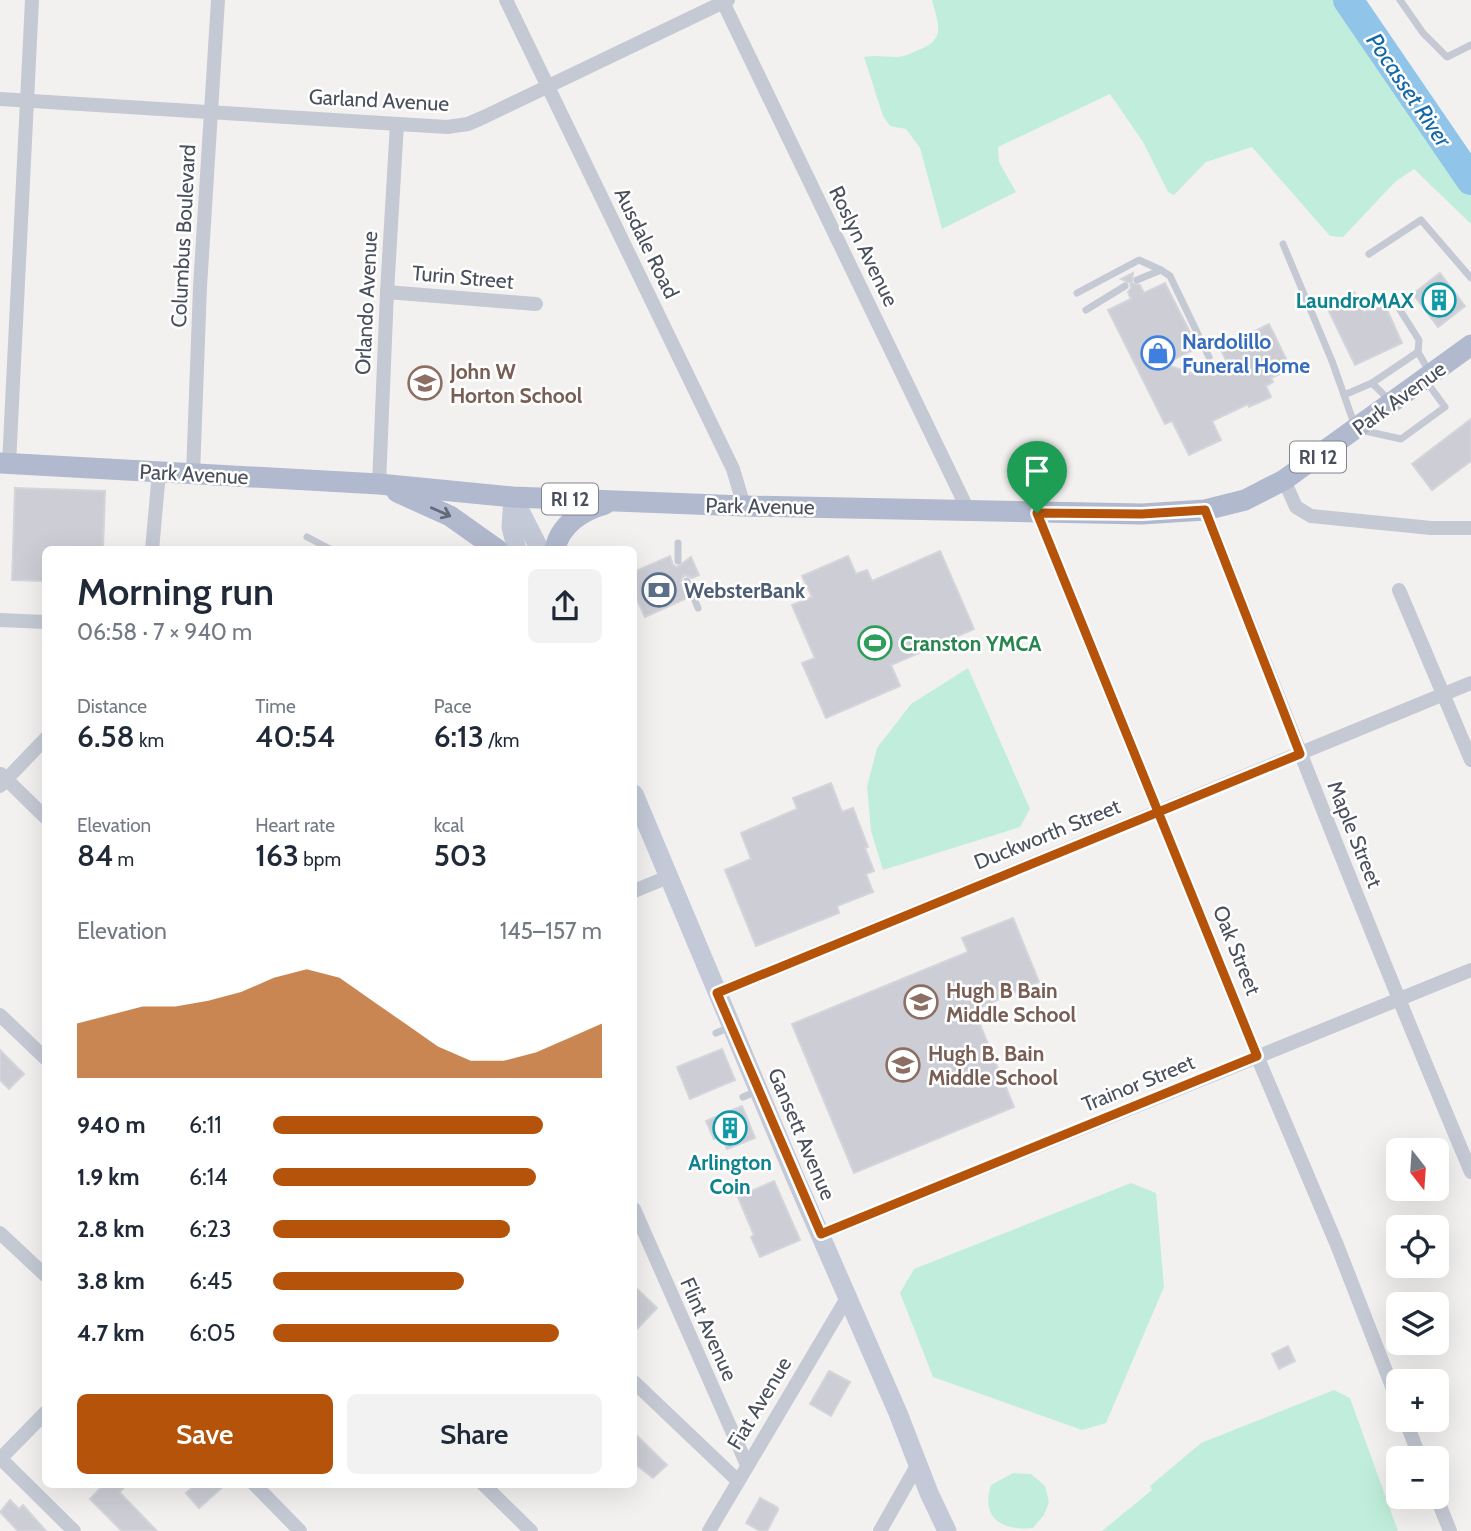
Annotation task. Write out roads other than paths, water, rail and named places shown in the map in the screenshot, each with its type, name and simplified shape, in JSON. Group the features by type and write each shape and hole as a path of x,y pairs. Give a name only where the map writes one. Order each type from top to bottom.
{"main road":[{"name":"Park Avenue","path":"5,463 379,484 513,497 1037,513 1142,514 1205,510 1245,500 1284,480 1471,345"},
{"path":"379,484 450,516 492,546"},
{"path":"513,497 511,527 516,546"},
{"path":"513,497 538,546"},
{"path":"556,546 573,518 589,508 616,501"},
{"name":"Gansett Avenue","path":"637,801 717,993 724,1030 751,1094 821,1234 947,1531"}],"street":[{"path":"5,463 32,0"},
{"name":"Columbus Boulevard","path":"194,474 200,287 218,0"},
{"name":"Ausdale Road","path":"506,0 733,468 744,506"},
{"name":"Garland Avenue","path":"0,99 447,127 468,124 724,1"},
{"name":"Roslyn Avenue","path":"724,1 968,510"},
{"name":"Orlando Avenue","path":"379,484 397,124"},
{"name":"Turin Street","path":"387,292 536,304"},
{"path":"152,546 159,472"},
{"path":"1284,480 1296,507 1311,516 1430,528 1471,527"},
{"name":"Maple Street","path":"1205,510 1300,754 1471,1172"},
{"name":"Oak Street","path":"1037,513 1257,1056 1337,1245 1386,1371"},
{"path":"1399,590 1471,760"},
{"path":"0,620 42,622"},
{"name":"Duckworth Street","path":"717,993 1471,683"},
{"path":"42,742 2,780 42,815"},
{"path":"637,890 668,877"},
{"name":"Trainor Street","path":"821,1234 1471,970"},
{"path":"0,1015 42,1055"},
{"name":"Flint Avenue","path":"637,1216 747,1465"},
{"path":"0,1233 42,1272"},
{"name":"Fiat Avenue","path":"709,1531 847,1298"},
{"path":"637,1385 738,1481"},
{"path":"42,1416 0,1459 74,1531"},
{"path":"880,1531 918,1464"},
{"path":"258,1488 300,1531"},
{"path":"487,1488 531,1531"},
{"path":"1441,1509 1450,1531"}],"lane":[{"path":"1400,0 1423,33 1447,57 1471,45"},
{"path":"1369,254 1421,220 1471,278"},
{"path":"1283,244 1345,395 1356,429 1401,439 1445,407 1428,377 1419,352 1419,341 1400,310"},
{"path":"1077,293 1139,260 1161,270 1170,275 1209,357"},
{"path":"1137,280 1161,270"},
{"path":"1086,310 1125,286"},
{"path":"1345,395 1373,383 1419,352"},
{"path":"1373,383 1392,403"},
{"path":"307,537 324,546"},
{"path":"678,543 678,561"},
{"path":"687,581 698,608"}],"waterway":[{"name":"Pocasset River","path":"1348,0 1471,180"}],"place":[{"name":"LaundroMAX","path":"1439,300"},
{"name":"Nardolillo Funeral Home","path":"1158,353"},
{"name":"John W Horton School","path":"425,383"},
{"name":"WebsterBank","path":"659,590"},
{"name":"Cranston YMCA","path":"875,643"},
{"name":"Hugh B Bain Middle School","path":"921,1002"},
{"name":"Hugh B. Bain Middle School","path":"903,1065"},
{"name":"Arlington Coin","path":"730,1128"}]}
